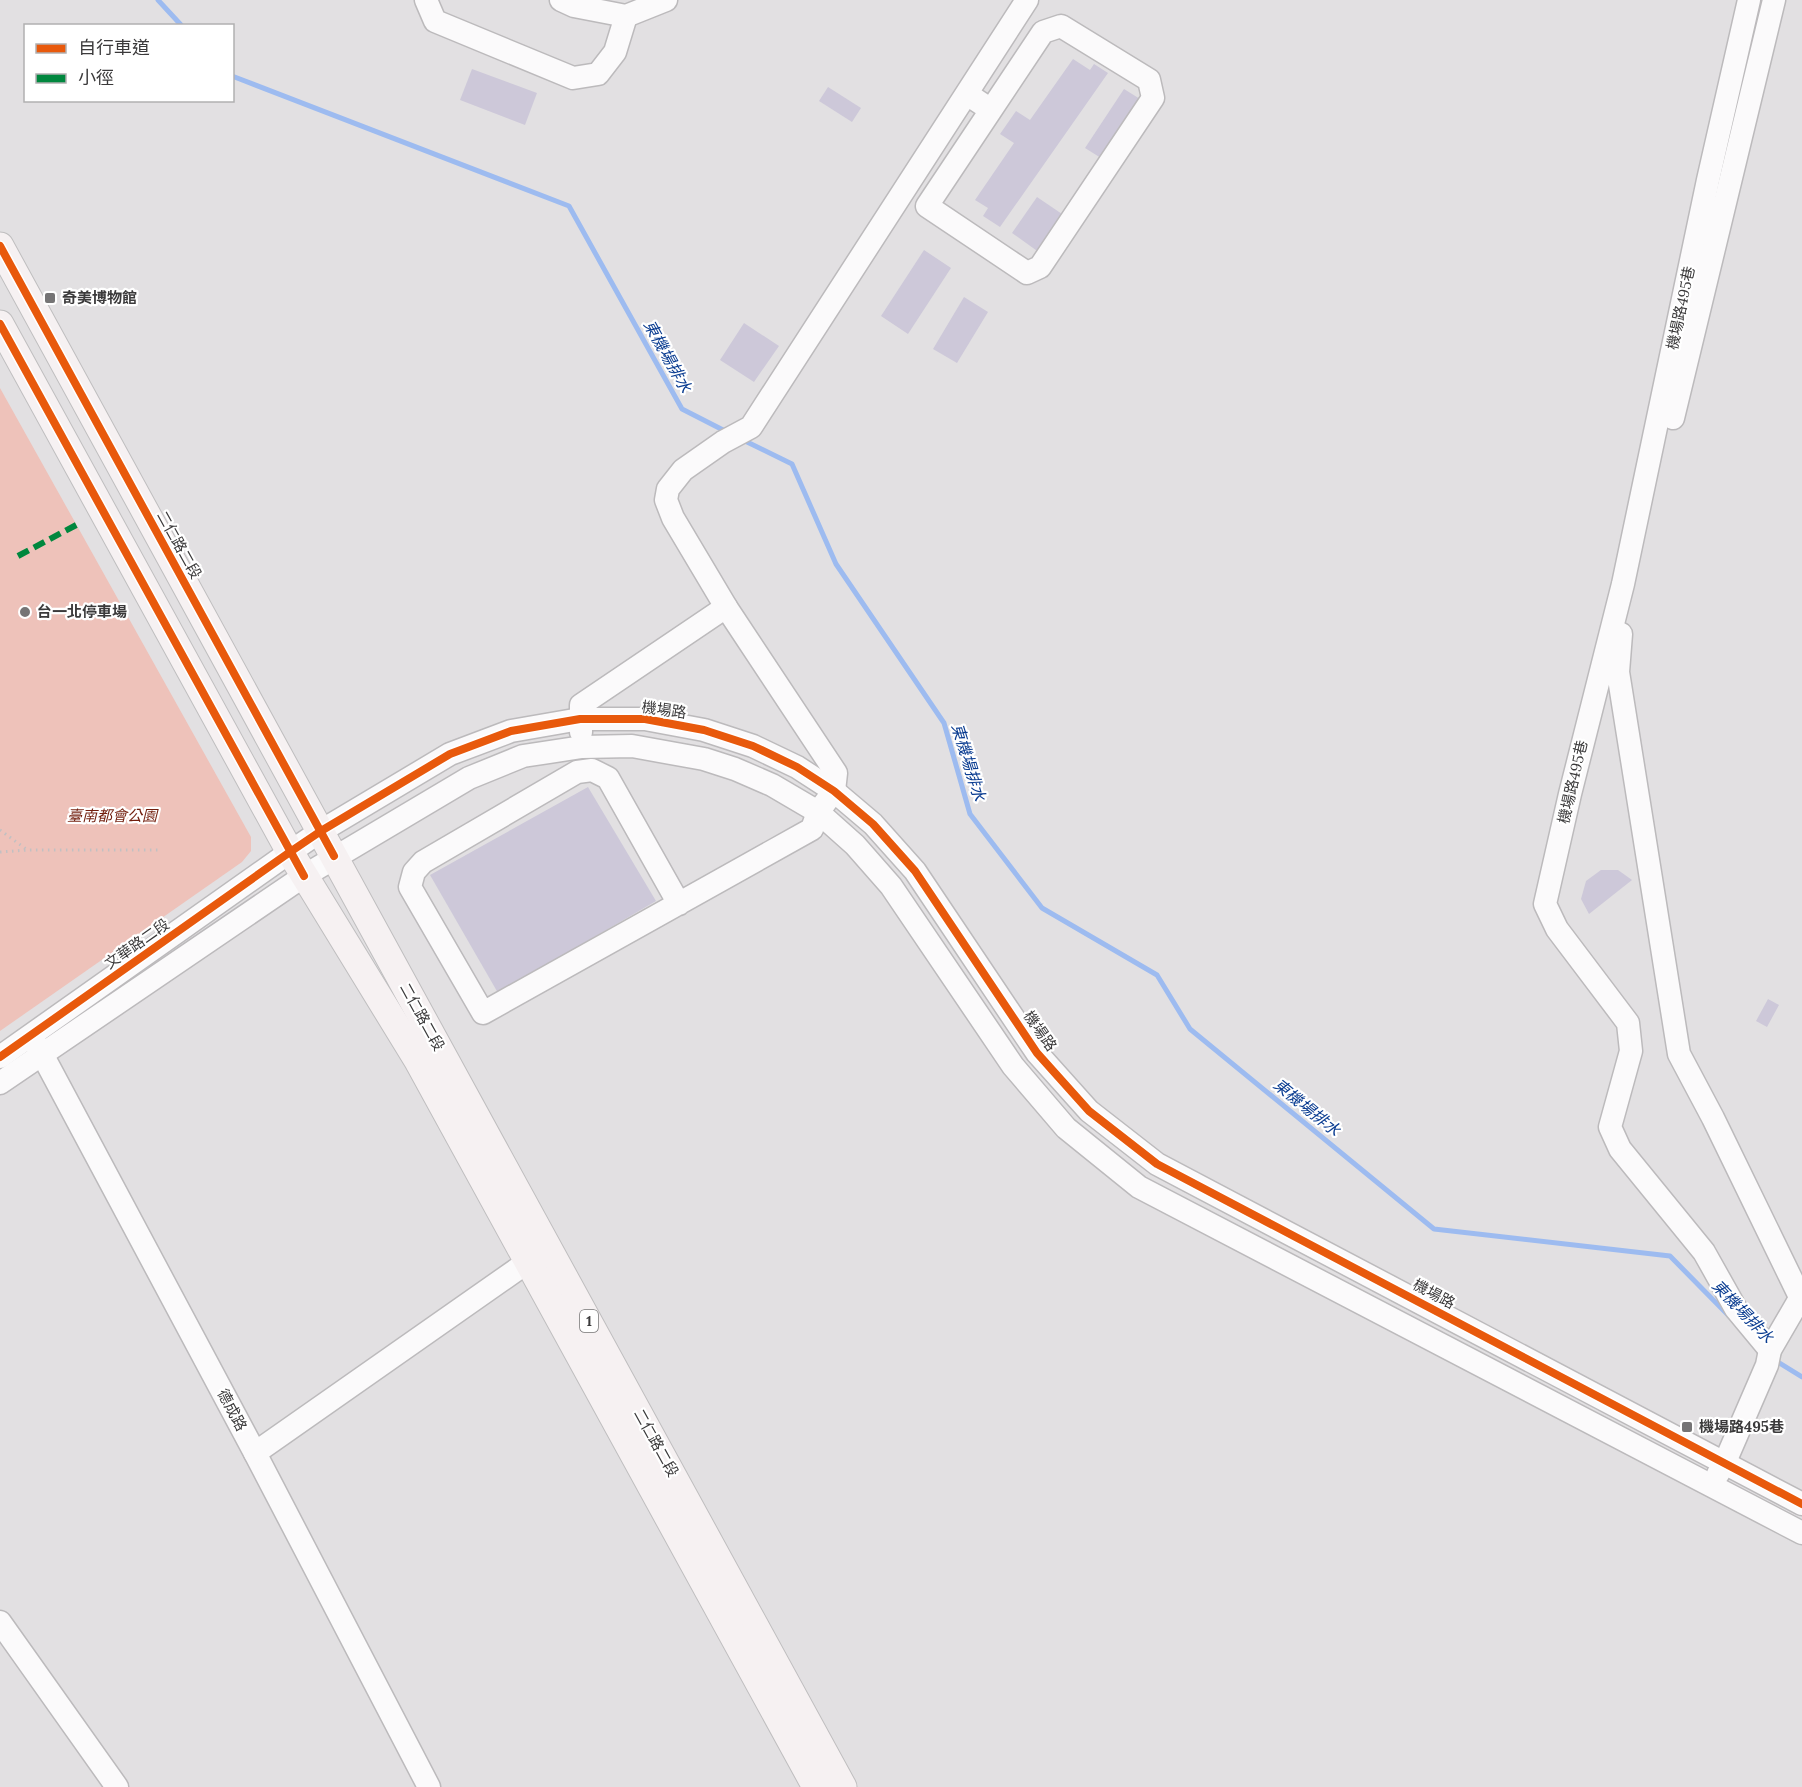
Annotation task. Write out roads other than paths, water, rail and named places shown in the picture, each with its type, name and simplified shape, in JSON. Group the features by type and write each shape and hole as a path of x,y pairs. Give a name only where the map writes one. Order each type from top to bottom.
{"main road":[{"name":"二仁路二段","path":"0,246 843,1787"},
{"name":"二仁路二段","path":"0,324 290,852 418,1060 816,1787"}],"street":[{"path":"426,0 435,21 573,78 598,74 615,52 626,16"},
{"path":"561,0 574,6 626,16 666,0"},
{"path":"679,904 609,778 592,770 576,772 423,862 414,872 410,887 483,1013 679,904 812,829 818,812 834,791 836,773 726,607 673,518 666,500 668,489 683,470 723,442 751,427 1026,0"},
{"name":"機場路495巷","path":"1749,0 1708,180 1623,584 1545,904 1557,929 1628,1023 1631,1051 1610,1127 1620,1149 1704,1252 1736,1309 1769,1358"},
{"path":"1711,1486 1725,1462 1769,1358 1801,1298 1679,1054 1618,672 1622,629 1774,0"},
{"path":"1061,26 1149,80 1153,98 1040,267 1027,273 927,206 991,110 1043,32 1061,26"},
{"path":"967,94 991,110"},
{"path":"582,747 581,705 726,607"},
{"name":"機場路","path":"290,852 450,754 511,731 580,719 645,719 704,730 753,746 797,767 834,791 873,824 915,871 1037,1053 1089,1111 1157,1164 1802,1503"},
{"path":"304,876 334,856 469,778 523,756 582,747 632,746 704,759 772,785 818,812 855,845 891,886 1013,1066 1066,1128 1139,1187 1802,1533"},
{"name":"文華路二段","path":"0,1083 36,1045 290,852"},
{"name":"文華路二段","path":"0,1057 36,1045 304,876"},
{"name":"德成路","path":"36,1045 255,1453 429,1787"},
{"path":"255,1453 529,1261"},
{"path":"0,1622 117,1787"}],"waterway":[{"name":"東機場排水","path":"158,0 180,24"},
{"name":"東機場排水","path":"234,77 569,206 682,409 727,432"},
{"name":"東機場排水","path":"743,440 792,464 836,564 944,723 970,814 1042,908 1157,975 1190,1029 1434,1229 1670,1256 1730,1317"},
{"name":"東機場排水","path":"1773,1359 1802,1377"}],"place":[{"name":"奇美博物館","path":"50,298"},
{"name":"台一北停車場","path":"25,612"},
{"name":"機場路495巷","path":"1687,1427"}],"park label":[{"name":"臺南都會公園","path":"112,816"}]}
